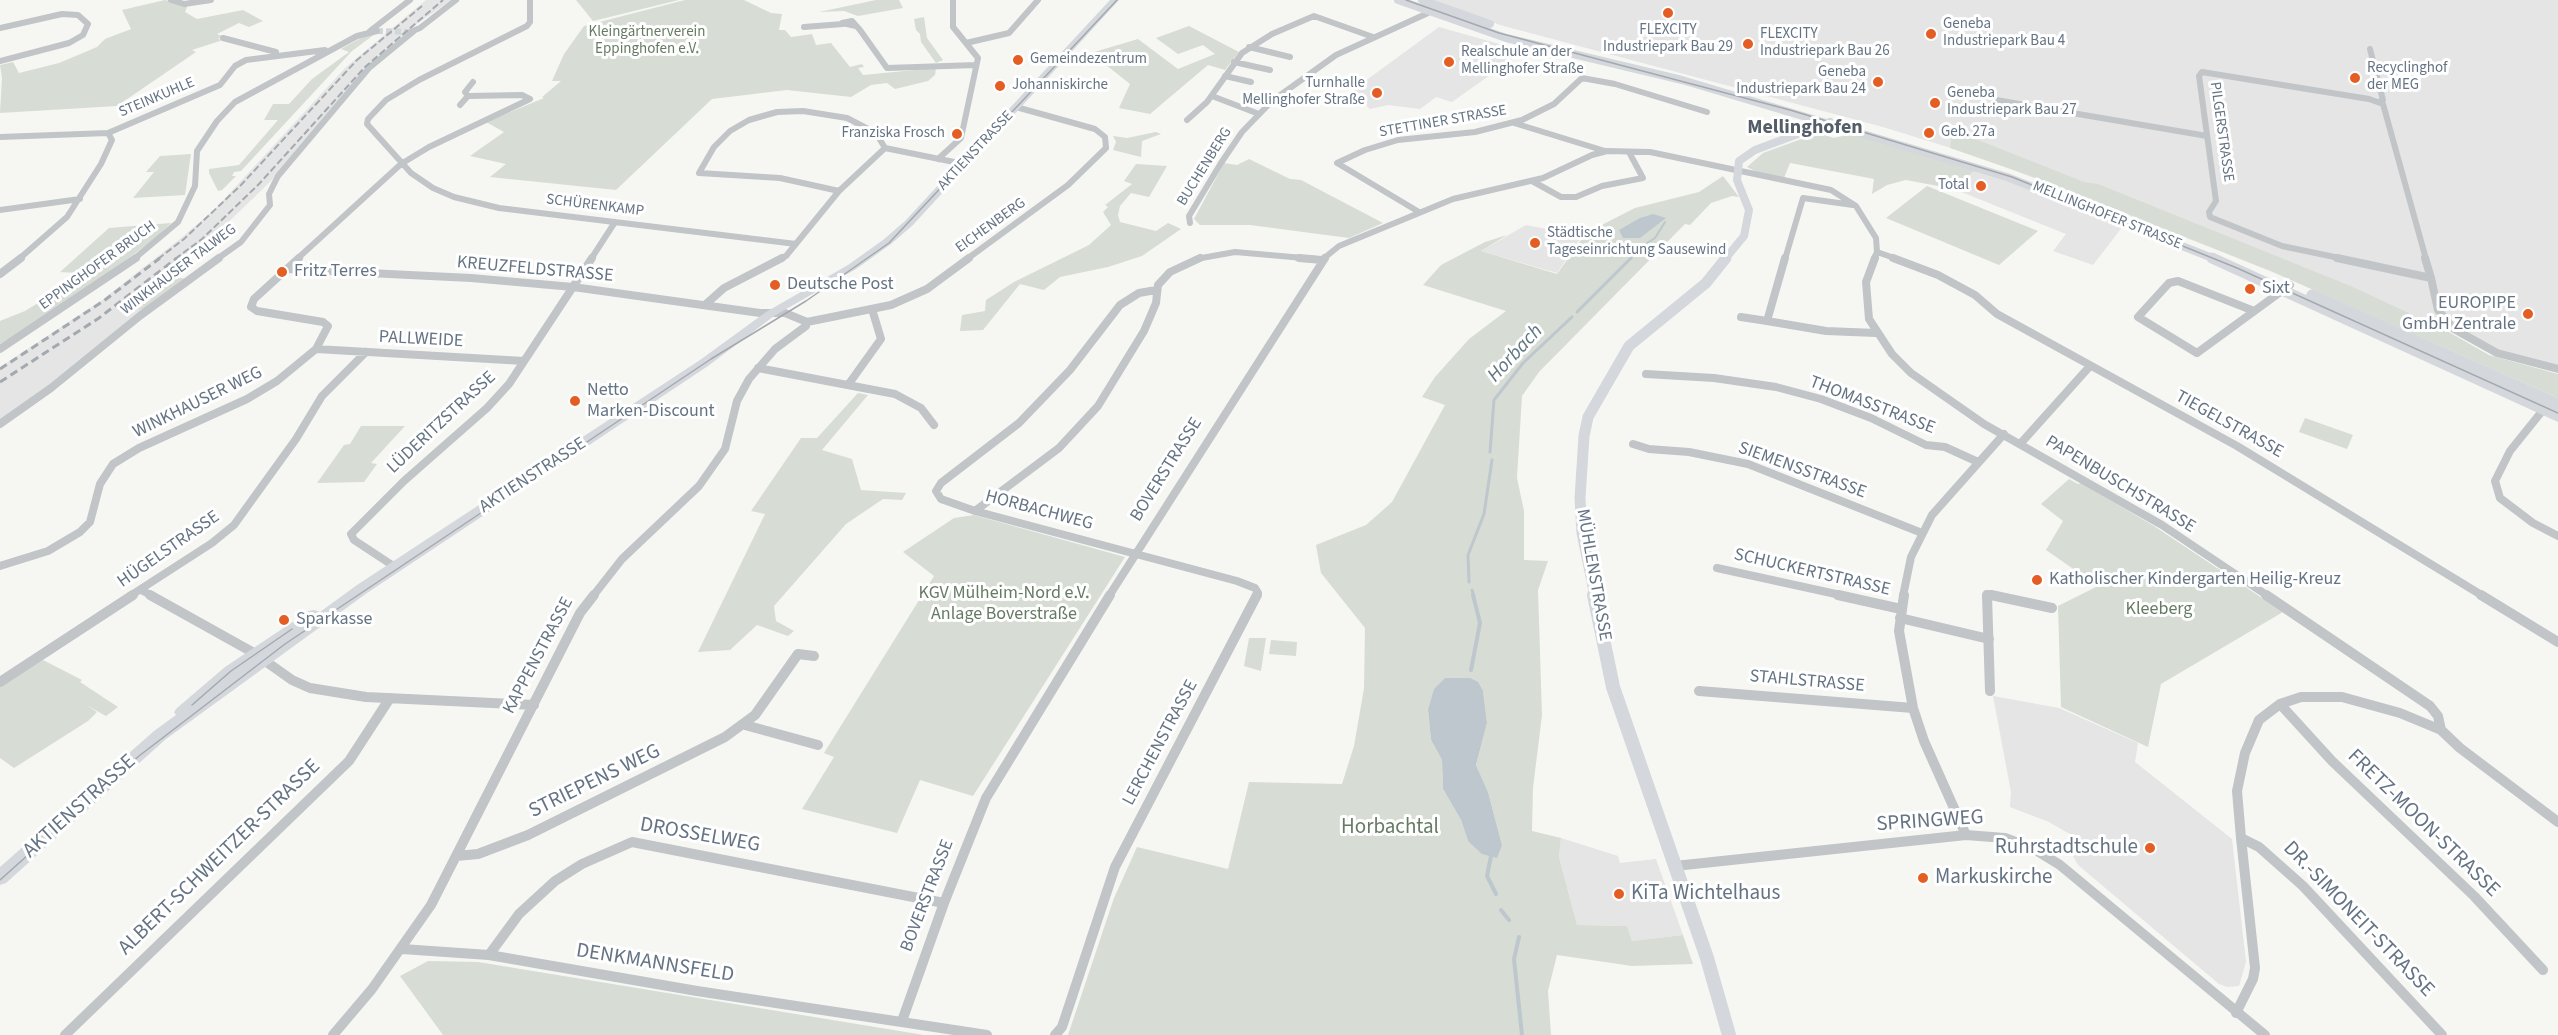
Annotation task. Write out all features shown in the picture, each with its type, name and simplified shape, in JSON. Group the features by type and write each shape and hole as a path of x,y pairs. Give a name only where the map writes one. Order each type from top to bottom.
{"main road":[{"name":"AKTIENSTRASSE","path":"779,314 837,280 900,231 1115,0"},
{"name":"MELLINGHOFER STRASSE","path":"1398,0 1428,13 1506,38 1639,68"},
{"name":"MELLINGHOFER STRASSE","path":"1422,0 1483,22 1832,121 2052,193 2286,288 2558,404"},
{"path":"1736,171 1739,161 1747,155 1832,121"},
{"name":"MÜHLENSTRASSE","path":"1729,1035 1707,958 1613,687 1582,533 1580,498 1584,436 1588,417 1629,346 1642,332 1707,283 1744,236 1749,210 1736,171"},
{"name":"AKTIENSTRASSE","path":"0,878 160,735 260,657 852,267"},
{"name":"MELLINGHOFER STRASSE","path":"2286,288 2558,416"}],"street":[{"path":"171,0 184,4 211,0"},
{"name":"EPPINGHOFER BRUCH","path":"0,349 95,288 166,234 178,222 195,186 197,151 218,121 241,97 328,50 374,31 410,0"},
{"path":"410,31 456,0"},
{"path":"401,164 367,124 368,118 386,100 419,80 527,26 530,22 530,0"},
{"path":"938,159 961,138 976,65 975,53 954,27 953,0"},
{"path":"966,43 1002,36 1012,30 1038,0"},
{"name":"BUCHENBERG","path":"1190,223 1189,216 1242,132 1272,101 1321,65 1428,13"},
{"path":"0,28 36,17 62,14 84,18 88,24 83,35 69,43 0,62"},
{"path":"1187,120 1212,95 1234,62 1249,47 1314,16 1373,38"},
{"path":"804,27 843,24 845,21 852,21 887,68 976,65"},
{"name":"WINKHAUSER TALWEG","path":"0,424 51,388 141,315 241,242 267,211 270,202 269,194 278,176 369,68 410,31"},
{"name":"STEINKUHLE","path":"223,38 282,53"},
{"path":"1249,47 1290,57"},
{"path":"2370,49 2383,100 2379,102 2384,107 2438,309 2454,329 2497,353 2558,369"},
{"name":"STEINKUHLE","path":"0,273 34,248 67,217 81,199 112,140 108,133 220,85 233,67 241,62 282,53 328,50"},
{"path":"1234,62 1270,70"},
{"name":"PILGERSTRASSE","path":"2379,102 2202,72 2199,76 2216,201 2209,212 2215,221 2282,246 2431,278"},
{"path":"1225,76 1251,82"},
{"name":"STETTINER STRASSE","path":"1419,212 1343,170 1337,163 1398,140 1475,132 1514,123 1554,104 1582,78 1615,84 1707,111"},
{"path":"468,96 465,92 473,82"},
{"path":"316,349 328,326 323,322 257,311 251,308 254,299 401,164 429,147 530,99 522,95 468,96 460,105"},
{"path":"1212,95 1259,114"},
{"path":"1996,100 2207,136"},
{"name":"EICHENBERG","path":"807,322 899,302 934,284 1069,184 1106,148 1105,137 1095,129 1016,107"},
{"path":"839,190 780,178 699,174 714,147 730,131 768,113 803,111 828,114 867,126 876,133 885,148 964,164"},
{"path":"1514,123 1607,151"},
{"path":"1,137 108,133"},
{"path":"706,304 724,288 783,258 839,190 885,148"},
{"name":"BOVERSTRASSE","path":"902,1022 944,903 986,798 1135,554 1322,260 1339,246 1419,212 1453,199 1532,181 1592,155 1607,151 1644,151 1736,171"},
{"path":"1532,181 1561,197 1571,199 1602,186 1643,178 1630,154"},
{"name":"SCHÜRENKAMP","path":"401,164 433,188 461,200 499,208 796,243"},
{"path":"1736,171 1831,190 1856,206 1876,238 1877,252"},
{"path":"1767,321 1803,198 1856,206"},
{"path":"0,210 81,199"},
{"name":"LÜDERITZSTRASSE","path":"395,567 351,536 404,481 499,396 615,222"},
{"path":"975,511 1059,448 1098,406 1144,332 1156,303 1156,290 1170,272 1205,256 1250,251 1322,260"},
{"name":"PAPENBUSCHSTRASSE","path":"1877,252 1866,282 1869,320 1876,333 1911,373 1952,404 2162,525 2430,706 2438,716 2441,730 2460,748 2558,822"},
{"name":"TIEGELSTRASSE","path":"1877,252 1938,275 1966,290 1997,314 2247,452 2558,642"},
{"name":"KREUZFELDSTRASSE","path":"286,270 471,279 573,287 779,314"},
{"path":"2254,311 2187,283 2169,283 2138,317 2197,352 2286,288"},
{"name":"HORBACHWEG","path":"1135,554 975,511 936,495 938,486 1019,423 1065,376 1120,305 1139,293 1156,290"},
{"path":"848,385 881,339 872,309"},
{"path":"779,314 797,316 807,322"},
{"path":"1742,317 1826,331 1876,333"},
{"name":"KAPPENSTRASSE","path":"333,1035 402,949 431,905 580,613 622,560 694,491 725,449 738,398 758,368 775,350 806,326 807,322"},
{"name":"PALLWEIDE","path":"316,349 524,361"},
{"name":"WINKHAUSER WEG","path":"0,566 48,551 80,532 90,522 100,484 113,464 140,448 247,399 277,381 316,349"},
{"name":"HÜGELSTRASSE","path":"0,682 212,543 234,525 296,440 322,396 366,352"},
{"path":"2020,443 2090,366"},
{"path":"758,368 906,398 927,414 934,424"},
{"name":"THOMASSTRASSE","path":"1646,374 1714,378 1776,387 1831,403 1926,445 1945,447 1978,462"},
{"path":"2543,410 2510,451 2495,481 2500,498 2533,523 2558,536"},
{"path":"1966,835 1924,741 1913,708 1899,631 1911,557 1922,533 1932,515 2004,434"},
{"name":"SIEMENSSTRASSE","path":"1633,444 1649,449 1689,452 1748,464 1922,533"},
{"name":"LERCHENSTRASSE","path":"1055,1035 1062,1027 1116,867 1258,597 1255,588 1244,584 1135,554"},
{"name":"SCHUCKERTSTRASSE","path":"1717,568 1901,614 1989,639"},
{"path":"141,590 260,657 292,680 310,688 348,696 534,705"},
{"path":"1990,691 1987,594 2052,608"},
{"name":"STRIEPENS WEG","path":"456,856 478,854 528,835 698,752 745,725 755,715 798,654 814,656"},
{"name":"STAHLSTRASSE","path":"1699,691 1913,708"},
{"path":"2236,1013 2253,979 2255,968 2237,791 2245,753 2259,720 2280,704 2301,698 2342,697 2400,713 2441,730"},
{"name":"ALBERT-SCHWEITZER-STRASSE","path":"65,1035 348,761 390,698"},
{"name":"FRETZ-MOON-STRASSE","path":"2280,704 2332,761 2474,896 2543,970"},
{"path":"745,725 818,745"},
{"name":"SPRINGWEG","path":"1675,866 1966,835 2006,838 2047,856 2265,1035"},
{"name":"DR.-SIMONEIT-STRASSE","path":"2241,838 2259,847 2303,886 2442,1035"},
{"name":"DROSSELWEG","path":"489,955 519,914 555,881 582,864 632,842 944,903"},
{"name":"DENKMANNSFELD","path":"402,949 489,955 697,991 902,1022"},
{"path":"902,1022 987,1035"}],"shaded area":[{"path":"426,0 451,0 407,31 403,38 371,65 270,182 218,232 127,306 143,310 51,385 0,421 0,367 102,300 216,208 346,67"},
{"path":"1434,0 2558,0 2558,366 2508,353 2448,331 2434,343 2273,272 1983,158 1883,127 1500,25"},
{"name":"Realschule an der Mellinghofer Straße","path":"1439,27 1524,51 1452,102 1436,97 1420,109 1388,105 1370,109 1360,99 1346,95"},
{"path":"1975,170 2012,182 2123,226 2093,265 2053,251 2066,234 1954,189"},
{"path":"1653,214 1666,218 1640,238 1623,238 1619,230 1640,218"},
{"name":"Städtische Tageseinrichtung Sausewind","path":"1526,225 1582,236 1557,273 1481,251"},
{"path":"1445,678 1470,678 1478,682 1483,691 1487,723 1476,765 1488,792 1502,845 1497,858 1482,854 1468,841 1461,820 1443,789 1442,760 1431,740 1428,710 1434,689"},
{"path":"1993,696 2059,708 2138,743 2135,762 2232,839 2246,962 2239,986 2227,987 2219,984 2078,865 2073,856 2087,844 2049,822 2010,807 2011,792"},
{"name":"KiTa Wichtelhaus","path":"1561,838 1618,856 1620,863 1656,859 1683,935 1632,941 1627,926 1577,925 1559,857"}],"green space":[{"path":"165,0 188,5 185,12 197,19 243,10 263,21 249,27 239,23 217,34 222,36 218,39 223,40 192,50 196,52 117,106 0,113 2,78 0,65 13,62 19,73 59,63 97,47 105,39 131,29 122,10"},
{"path":"576,0 679,0 593,21"},
{"name":"Kleingärtnerverein Eppinghofen e.V.","path":"685,0 744,0 771,13 782,14 779,30 785,30 791,37 812,34 816,45 831,43 850,67 862,64 864,67 858,68 863,75 936,68 935,75 928,81 895,89 887,83 871,85 851,97 787,90 712,99 616,190 490,177 506,164 470,156 504,132 486,122 544,98 542,97 561,81 552,81 564,54 584,26"},
{"path":"876,0 899,0 903,8 858,16 844,11 819,12"},
{"path":"924,17 927,38 943,60 936,63 921,42 920,34 916,30 914,19"},
{"path":"1189,26 1239,52 1225,70 1208,65 1150,114 1119,108 1130,84 1091,53 1138,39 1178,69 1215,54 1203,45 1178,54 1156,38"},
{"path":"368,34 375,34 352,51 241,171 234,172 232,176 236,176 218,191 209,169 239,165 278,120 264,120 273,104 289,104 312,79 349,52 341,49"},
{"path":"1156,132 1161,134 1142,141 1141,157 1113,150 1116,142 1113,136 1127,138"},
{"path":"1818,133 1834,138 1851,134 1975,170 1954,189 1906,180 1887,185 1872,194 1874,179 1790,163 1784,178 1759,173 1747,167 1763,153"},
{"path":"1952,134 1978,140 2084,182 2098,184 2353,287 2447,331 2489,355 2558,374 2558,398 2273,272 2048,182 1950,148"},
{"path":"191,154 185,195 133,198 154,172 146,172 160,156"},
{"path":"1249,159 1290,179 1301,180 1383,223 1349,238 1250,225 1200,225 1194,219 1224,163 1237,165"},
{"path":"1136,164 1167,166 1149,197 1131,193 1120,206 1118,215 1120,222 1156,231 1168,223 1181,229 1142,256 1108,267 1060,277 1044,290 1020,284 983,330 960,331 962,315 985,311 986,300 1014,282 1089,245 1111,225 1103,212 1108,207 1105,205 1132,184 1124,181"},
{"name":"Horbachtal","path":"1723,176 1739,197 1732,196 1711,203 1690,225 1685,224 1539,372 1522,396 1517,478 1524,511 1524,560 1548,561 1538,590 1542,715 1533,788 1532,831 1561,838 1559,857 1577,925 1627,926 1632,941 1683,935 1693,964 1632,966 1557,955 1548,991 1551,1035 1068,1035 1114,898 1137,847 1228,869 1249,782 1342,784 1354,746 1364,688 1365,628 1321,573 1316,545 1366,525 1392,502 1445,405 1422,397 1435,377 1469,339 1506,311 1423,285 1441,265 1485,242 1507,235 1481,251 1557,274 1586,233 1635,208 1699,192","holes":["1483,691 1487,723 1476,765 1488,792 1502,845 1468,841 1461,820 1443,789 1442,760 1431,740 1428,710"]},
{"path":"1927,186 2038,231 1999,265 1886,218"},
{"path":"171,223 157,237 67,304 0,344 0,321 25,311 56,292 77,273 60,272 109,228"},
{"path":"166,276 188,279 143,310 126,307"},
{"path":"858,393 868,395 822,450 852,459 861,490 906,493 902,500 883,499 846,524 774,606 776,621 794,631 788,636 757,625 730,650 698,652 765,514 751,511 801,438 817,438"},
{"path":"2305,418 2353,435 2347,449 2299,432"},
{"path":"361,426 405,426 371,463 377,464 364,482 317,483 344,445 350,444"},
{"name":"Kleeberg","path":"2069,479 2078,484 2081,483 2154,526 2283,612 2161,684 2148,747 2061,707 2058,606 2098,586 2046,550 2063,521 2041,504"},
{"name":"KGV Mülheim-Nord e.V. Anlage Boverstraße","path":"974,515 1125,557 973,796 920,780 897,833 802,809 834,757 824,753 934,576 903,552 954,518"},
{"path":"1249,638 1266,638 1261,671 1244,666"},
{"path":"1271,640 1297,642 1296,656 1269,654"},
{"path":"43,660 82,680 80,682 118,707 106,716 86,705 97,712 88,721 14,768 0,758 0,686"},
{"path":"428,961 478,962 924,1035 443,1035 400,976"}],"waterway":[{"name":"Horbach","path":"1630,259 1636,250 1655,238 1665,222"},
{"name":"Horbach","path":"1577,312 1630,259"},
{"name":"Horbach","path":"1490,452 1494,400 1523,363 1572,317"},
{"name":"Horbach","path":"1469,582 1468,555 1484,514 1492,460"},
{"name":"Horbach","path":"1472,590 1474,596"},
{"name":"Horbach","path":"1471,670 1480,623 1473,595"},
{"name":"Horbach","path":"1491,856 1487,876 1496,894"},
{"name":"Horbach","path":"1501,910 1509,920"},
{"name":"Horbach","path":"1519,937 1514,959 1522,1035"}],"tunnel":[{"path":"377,31 407,32"}],"tram line":[{"path":"0,880 139,756 285,644 711,359 806,301 889,243 1117,0"},
{"path":"1406,0 1499,33 1790,110 2012,177 2237,268 2558,413"},
{"path":"192,705 231,671 292,629"}],"railway":[{"path":"175,259 202,239 259,184 365,67 443,0"},
{"path":"158,259 184,239 241,185 357,60 422,6"},
{"path":"0,369 105,300 160,258"},
{"path":"0,382 99,318 177,258"}],"place":[{"name":"FLEXCITY Industriepark Bau 29","path":"1668,13"},
{"name":"Geneba Industriepark Bau 4","path":"1931,34"},
{"name":"FLEXCITY Industriepark Bau 26","path":"1748,44"},
{"name":"Gemeindezentrum","path":"1018,60"},
{"name":"Realschule an der Mellinghofer Straße","path":"1449,62"},
{"name":"Recyclinghof der MEG","path":"2355,78"},
{"name":"Geneba Industriepark Bau 24","path":"1878,82"},
{"name":"Johanniskirche","path":"1000,86"},
{"name":"Turnhalle Mellinghofer Straße","path":"1377,93"},
{"name":"Geneba Industriepark Bau 27","path":"1935,103"},
{"name":"Geb. 27a","path":"1929,133"},
{"name":"Franziska Frosch","path":"957,134"},
{"name":"Total","path":"1981,186"},
{"name":"Städtische Tageseinrichtung Sausewind","path":"1535,243"},
{"name":"Fritz Terres","path":"282,272"},
{"name":"Deutsche Post","path":"775,285"},
{"name":"Sixt","path":"2250,289"},
{"name":"EUROPIPE GmbH Zentrale","path":"2528,314"},
{"name":"Netto Marken-Discount","path":"575,401"},
{"name":"Katholischer Kindergarten Heilig-Kreuz","path":"2037,580"},
{"name":"Sparkasse","path":"284,620"},
{"name":"Ruhrstadtschule","path":"2150,848"},
{"name":"Markuskirche","path":"1923,878"},
{"name":"KiTa Wichtelhaus","path":"1619,894"}],"district":[{"name":"Mellinghofen","path":"1805,129"}]}
